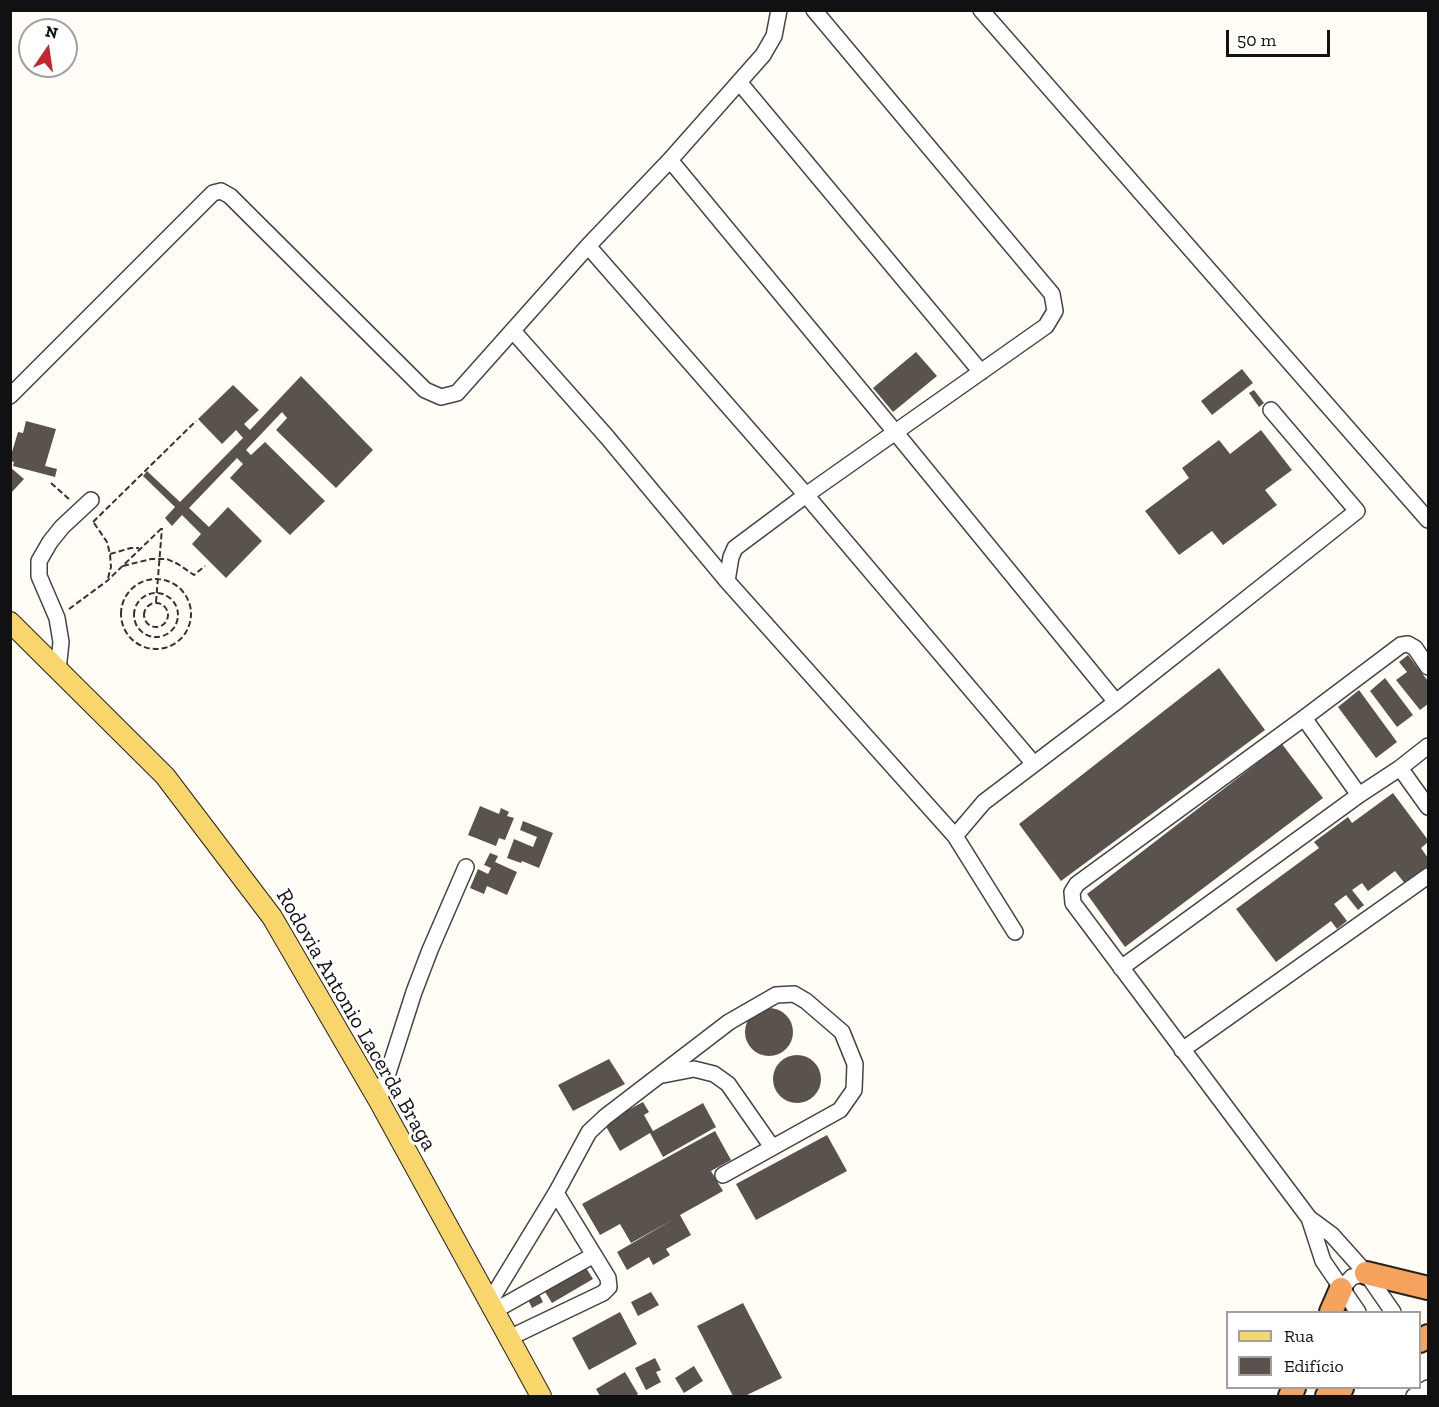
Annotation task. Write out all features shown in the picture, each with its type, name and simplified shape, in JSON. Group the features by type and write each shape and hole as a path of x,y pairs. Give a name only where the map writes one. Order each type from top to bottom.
{"highway":[{"path":"1366,1273 1428,1288"},
{"path":"1331,1311 1341,1289"}],"main road":[{"name":"Rodovia Antonio Lacerda Braga","path":"10,622 165,776 272,917 379,1101 541,1396"}],"street":[{"path":"10,396 213,193 221,191 230,196 425,390 441,397 458,393 588,246 670,160 763,55 774,36 779,10"},
{"path":"727,580 735,548 806,495 1046,326 1055,311 1052,294 814,10"},
{"path":"981,10 1428,520"},
{"path":"739,82 981,372"},
{"path":"670,160 1116,702"},
{"path":"588,246 806,495 1034,764"},
{"path":"513,331 727,580 955,836 1015,932"},
{"path":"955,836 984,802 1116,702 1357,511 1271,410"},
{"path":"58,670 61,642 57,618 39,576 39,561 62,527 86,505"},
{"path":"1392,1311 1366,1273 1332,1235 1309,1218 1073,903 1072,892 1077,884 1401,645 1408,644 1415,648 1428,667"},
{"path":"1304,718 1359,795"},
{"path":"1121,968 1428,746"},
{"path":"1400,768 1428,807"},
{"path":"379,1101 414,993 466,867"},
{"path":"1182,1050 1428,876"},
{"path":"491,1307 589,1132 605,1117 729,1022 776,995 794,994 806,1001 842,1032 855,1064 854,1090 840,1110 723,1175"},
{"path":"660,1076 694,1069 714,1074 728,1084 772,1148"},
{"path":"508,1338 603,1293 609,1287 608,1278 556,1193"},
{"path":"1309,1218 1323,1261 1357,1311"},
{"path":"491,1307 594,1255"},
{"path":"1341,1289 1352,1277 1366,1273"},
{"path":"1414,1396 1428,1388"}],"path":[{"path":"93,522 196,421"},
{"path":"51,483 86,505 93,522 108,542 111,567 107,581"},
{"path":"57,618 107,581 162,528 156,603"},
{"path":"110,554 131,548 141,548"},
{"path":"123,566 159,559 178,564 195,575 205,566"},
{"path":"158,579 180,588 191,609 191,621 186,632 168,647 145,648 127,634 122,624 123,602 128,592 136,585 147,580 158,579"},
{"path":"157,592 170,597 178,608 179,615 174,628 163,636 155,637 141,631 136,625 134,610 142,597 157,592"},
{"path":"156,603 164,605 168,616 165,623 158,627 147,623 144,615 148,605 156,603"}],"building":[{"path":"916,352 937,376 893,412 873,388"},
{"path":"1242,369 1253,383 1212,415 1201,401"},
{"path":"301,376 373,450 336,488 276,430 287,418 282,412 246,450 251,455 265,442 325,501 290,535 230,478 243,464 237,458 189,508 209,527 228,507 262,541 226,578 192,544 201,534 182,515 172,526 165,518 175,507 143,476 147,471 180,502 243,438 236,430 222,444 198,419 233,385 259,410 244,424 250,430"},
{"path":"1254,390 1264,403 1259,407 1249,393"},
{"path":"26,421 56,429 45,466 57,469 55,477 13,466 14,462 10,461 10,451 12,452 18,432 23,433"},
{"path":"1261,430 1292,470 1265,490 1277,505 1223,545 1212,531 1179,555 1145,511 1189,478 1182,468 1219,440 1230,454"},
{"path":"10,467 24,479 10,494"},
{"path":"1408,655 1428,681 1428,704 1420,710 1396,680 1407,672 1399,662"},
{"path":"1219,668 1265,730 1061,881 1019,824"},
{"path":"1385,678 1413,715 1397,727 1370,691"},
{"path":"1359,690 1397,742 1376,758 1338,707"},
{"path":"1282,744 1323,798 1125,947 1087,894"},
{"path":"1393,793 1428,840 1421,848 1428,858 1428,869 1406,885 1395,871 1368,891 1362,883 1352,890 1364,905 1358,910 1346,895 1334,904 1347,921 1337,929 1331,921 1276,962 1236,909 1319,848 1314,842 1348,817 1352,823"},
{"path":"480,806 499,814 501,808 509,812 507,816 514,818 505,840 499,838 496,846 468,835"},
{"path":"523,821 553,833 539,868 507,858 514,839 533,847 537,837 520,830"},
{"path":"490,853 498,856 495,862 517,872 507,895 487,886 484,894 470,888 478,869 488,874 491,868 484,865"},
{"path":"769,1008 786,1015 793,1032 786,1049 769,1056 752,1049 745,1032 752,1015"},
{"path":"792,1055 802,1055 814,1062 821,1074 821,1084 814,1096 802,1103 792,1103 777,1092 773,1084 773,1074 784,1059"},
{"path":"609,1059 625,1084 573,1111 558,1085"},
{"path":"643,1102 649,1112 644,1115 653,1131 703,1103 716,1127 663,1157 650,1133 620,1151 604,1123"},
{"path":"715,1131 731,1160 711,1171 723,1191 680,1215 691,1235 666,1249 670,1255 653,1265 649,1257 627,1270 617,1252 674,1219 631,1243 620,1224 600,1235 582,1204"},
{"path":"827,1135 847,1171 756,1220 736,1184"},
{"path":"583,1263 593,1279 552,1303 542,1287"},
{"path":"537,1290 543,1302 532,1308 526,1295"},
{"path":"651,1292 659,1305 638,1316 631,1302"},
{"path":"743,1303 782,1378 745,1396 733,1396 697,1326"},
{"path":"620,1312 637,1344 589,1370 572,1338"},
{"path":"655,1358 661,1370 656,1372 661,1382 646,1390 635,1368"},
{"path":"694,1366 703,1381 684,1393 675,1378"},
{"path":"625,1372 638,1394 635,1396 600,1396 596,1389"}]}
